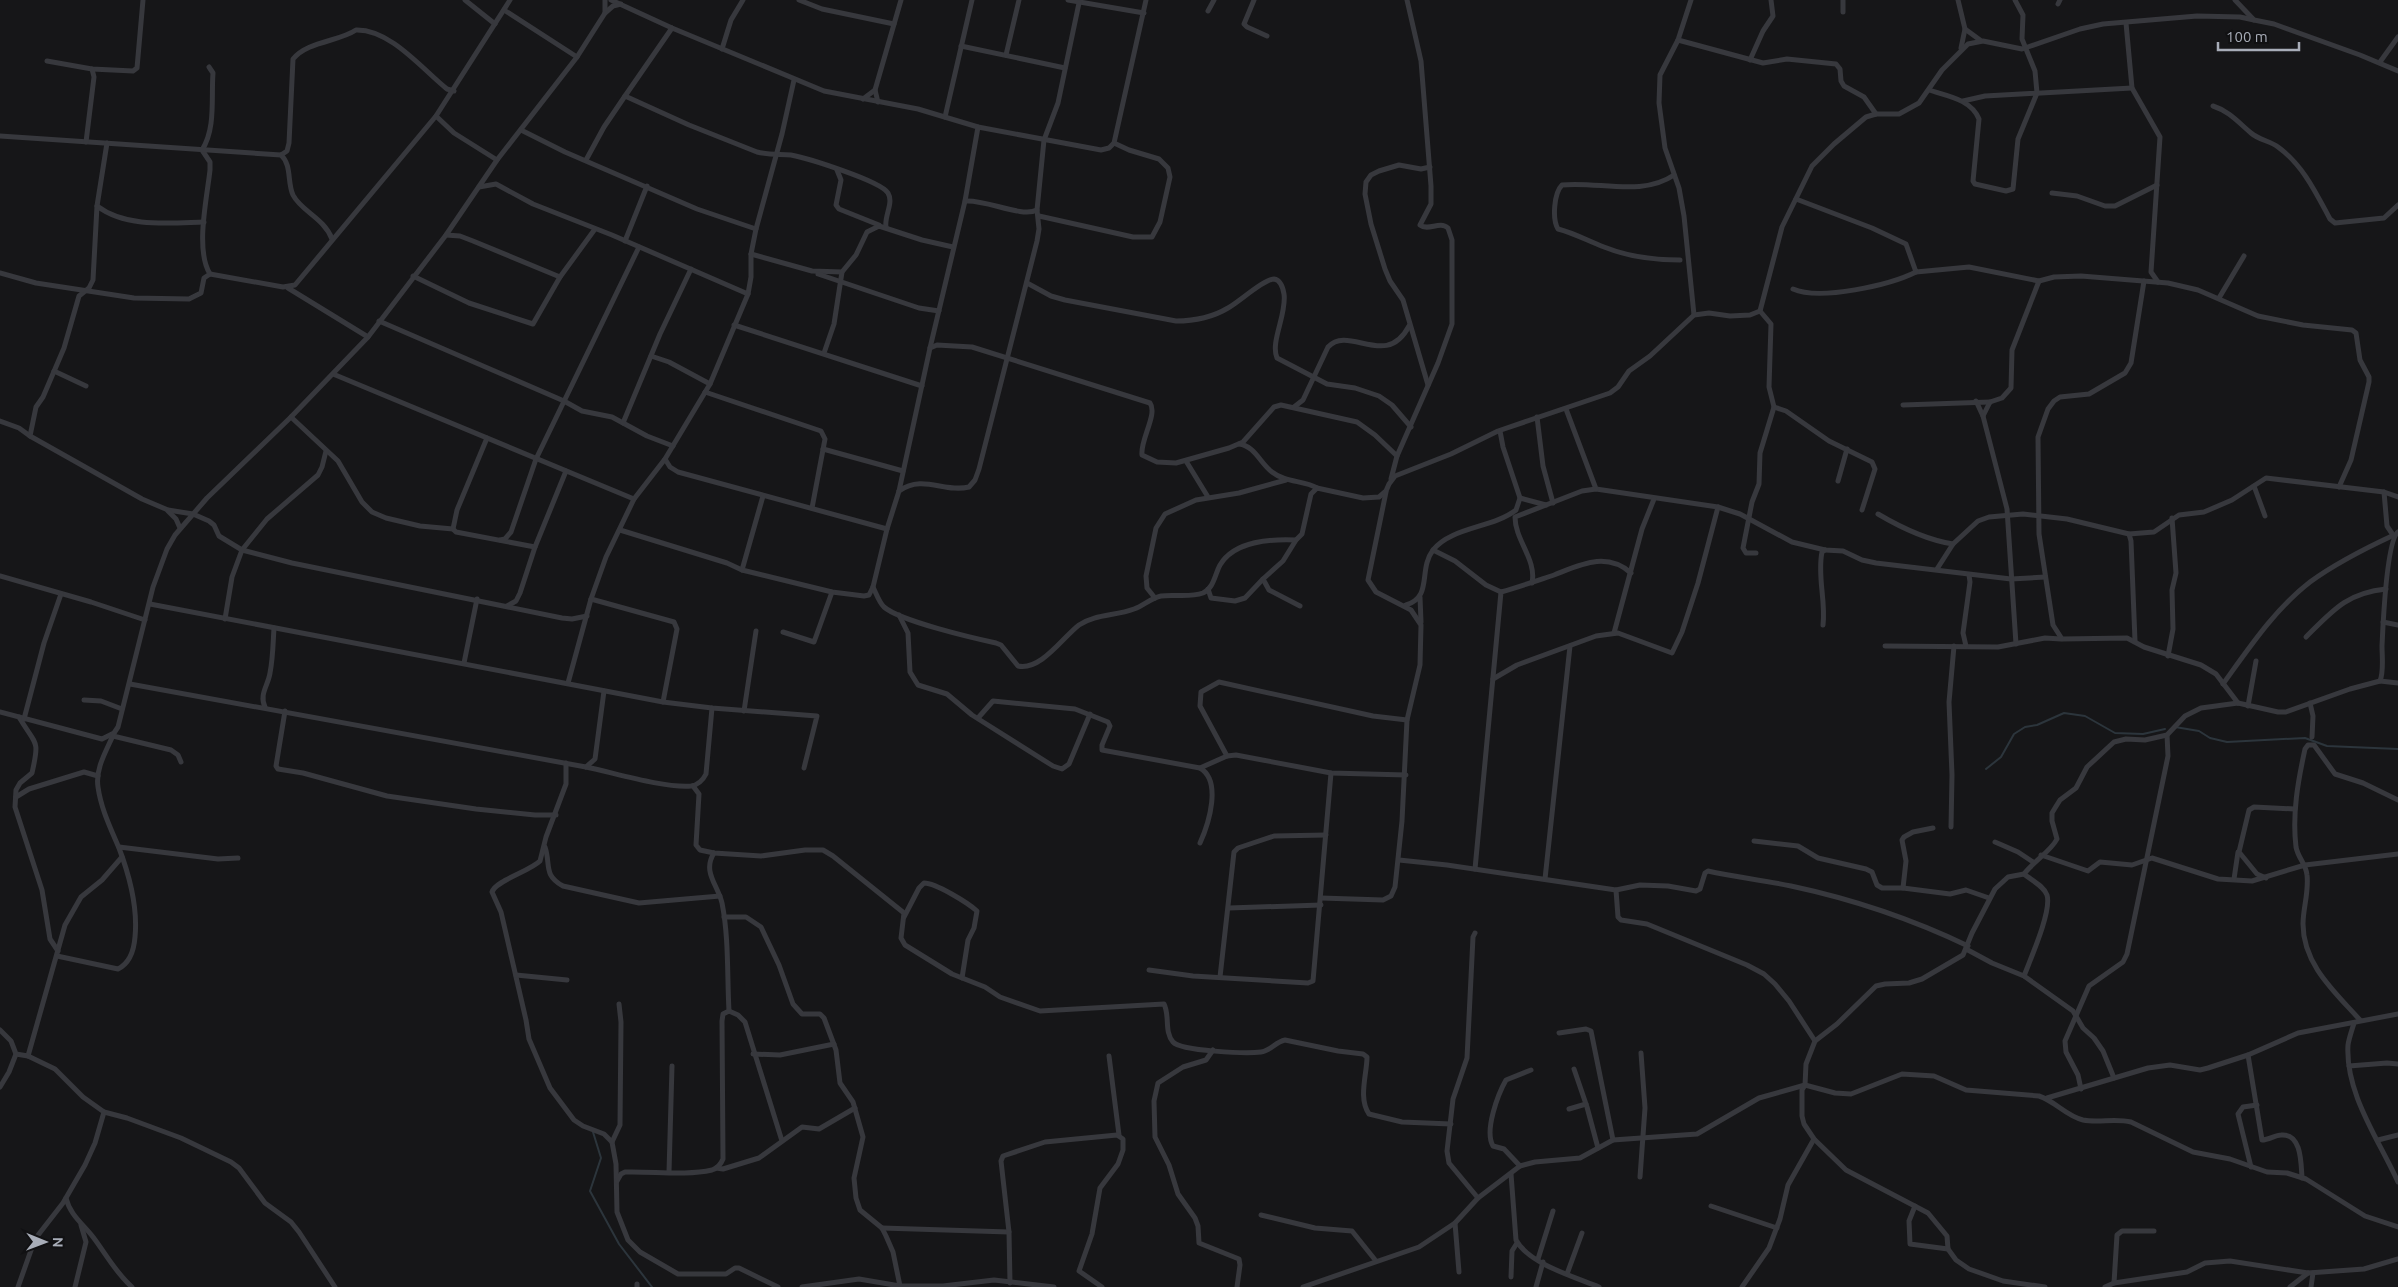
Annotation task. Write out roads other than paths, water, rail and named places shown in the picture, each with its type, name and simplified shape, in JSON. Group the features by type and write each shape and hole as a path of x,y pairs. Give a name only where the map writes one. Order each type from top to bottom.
{"street":[{"path":"46,61 92,69 125,72 137,68 143,0"},
{"path":"465,0 495,24"},
{"path":"287,288 297,282 436,116 454,91 510,0"},
{"path":"605,0 605,13"},
{"path":"611,0 672,28 824,91 918,109 978,127 1102,150 1109,148 1114,143 1146,0"},
{"path":"722,49 731,20 743,0"},
{"path":"799,0 822,9 894,24"},
{"path":"878,102 875,90 901,0"},
{"path":"945,117 972,0"},
{"path":"1006,55 1019,0"},
{"path":"1068,0 1144,14"},
{"path":"1208,12 1214,0"},
{"path":"1254,0 1244,24 1267,36"},
{"path":"1407,0 1421,61 1430,167 1431,204 1420,225 1426,228 1440,224 1448,228 1452,240 1453,304 1449,334 1398,456 1386,492 1368,580 1376,592 1406,605 1412,610 1421,625"},
{"path":"1691,0 1678,40 1660,75 1659,117 1665,148 1684,216 1694,315"},
{"path":"1750,60 1763,30 1773,16 1771,0"},
{"path":"1843,0 1843,12"},
{"path":"1958,0 1965,29 1961,49"},
{"path":"1929,90 1963,101 1977,114 1979,119 1973,180 1975,184 2011,191 2014,189 2018,138 2037,93 2034,71 2022,38 2024,15 2015,0"},
{"path":"2235,0 2254,20"},
{"path":"823,449 902,473 912,483 962,488 970,487 975,480 1038,235 1039,216 1037,210 1044,140 1058,103 1079,2"},
{"path":"57,954 118,969 129,961 134,945 137,916 119,847 112,835 98,788 98,776 102,760 118,727 150,604 167,549 180,528 206,498 290,417 368,337 446,235 497,160 576,57 605,13 613,6 621,4"},
{"path":"504,10 576,57"},
{"path":"1965,29 1975,38 1983,41 2009,48 2026,48 2080,29 2103,24 2197,16 2240,17 2274,24 2380,62 2398,71"},
{"path":"2062,639 2053,625 2044,576 2038,516 2038,436 2048,409 2060,397 2089,394 2125,373 2131,363 2144,281 2151,272 2160,137 2132,88 2126,23"},
{"path":"586,160 604,127 672,28"},
{"path":"0,136 281,155 287,151 290,143 294,59 306,50 348,36 356,30 366,31 387,39 447,89 454,91"},
{"path":"2380,62 2398,37"},
{"path":"1678,40 1750,60 1772,63 1787,59 1836,64 1840,69 1841,81 1844,86 1864,97 1876,114"},
{"path":"1760,312 1782,227 1812,166 1866,117 1876,114 1899,114 1919,103 1961,49 1968,44 1983,41"},
{"path":"961,46 1065,68"},
{"path":"202,150 207,142 210,130 212,73 209,67"},
{"path":"86,142 94,77 92,69"},
{"path":"568,683 591,599 606,557 634,499 665,459 706,392 748,294 751,277 751,254 756,229 777,156 794,80"},
{"path":"1963,101 1985,96 2132,88"},
{"path":"863,99 875,90"},
{"path":"625,96 714,135 762,153 792,156 848,172 872,181 888,192 890,200 885,221 882,226 867,232 856,255 842,272 834,324 824,353"},
{"path":"2213,106 2236,117 2256,137 2277,146 2289,156 2303,173 2330,220 2335,223 2384,218 2398,205"},
{"path":"436,116 454,133 497,160"},
{"path":"620,530 727,563 742,570 832,592 866,596 873,587 887,529 899,492 930,348 965,201 978,127"},
{"path":"521,130 697,209 756,229"},
{"path":"30,436 36,408 64,348 79,296 91,285 100,176 107,143"},
{"path":"1039,216 1133,237 1152,237 1160,222 1170,177 1168,168 1159,159 1129,150 1114,143"},
{"path":"202,150 210,162 204,222 204,263 210,274"},
{"path":"281,155 288,164 294,197 326,228 332,239"},
{"path":"1428,385 1409,326 1403,300 1388,275 1371,224 1365,194 1366,182 1371,175 1390,167 1399,165 1421,169 1430,167"},
{"path":"836,170 841,180 836,205 839,209 922,240 953,247"},
{"path":"1674,175 1656,183 1624,187 1562,184 1558,192 1554,223 1558,229 1578,234 1605,248 1624,254 1647,259 1680,260"},
{"path":"479,188 496,184 533,204 748,294"},
{"path":"2052,192 2078,196 2105,206 2115,206 2158,185"},
{"path":"625,241 647,186"},
{"path":"1796,198 1848,218 1906,244 1916,272"},
{"path":"965,201 974,200 995,204 1025,213 1037,210"},
{"path":"97,206 115,218 157,223 204,222"},
{"path":"326,228 341,228"},
{"path":"413,276 469,303 533,324 560,277 595,229"},
{"path":"446,235 460,236 560,277"},
{"path":"500,540 511,532 536,459 639,247"},
{"path":"751,254 841,281 919,308 939,311"},
{"path":"2219,298 2244,256"},
{"path":"1793,289 1808,292 1845,291 1896,280 1916,272 1969,267 2040,281 2081,276 2158,282 2198,290 2258,316 2303,325 2352,330 2356,333 2360,360 2369,377 2369,382 2351,460 2339,487"},
{"path":"624,423 651,356 691,269"},
{"path":"812,272 842,272"},
{"path":"2151,272 2158,282"},
{"path":"0,273 36,283 134,298 189,299 201,293 204,278 210,274 287,288 368,337"},
{"path":"1027,283 1051,296 1065,300 1164,319 1188,321 1216,314 1248,296 1266,282 1274,279 1280,282 1285,298 1275,353 1277,358 1314,379 1379,396 1392,405 1411,427"},
{"path":"1903,405 1990,402 2002,398 2011,388 2012,350 2015,337 2029,311 2040,281"},
{"path":"297,282 297,293"},
{"path":"1391,481 1396,476 1451,454 1500,431 1610,393 1618,387 1629,372 1650,356 1694,315 1710,313 1730,316 1750,315 1760,312"},
{"path":"1756,553 1749,554 1744,550 1749,519 1759,484 1760,453 1774,407 1769,387 1772,324 1760,312"},
{"path":"379,322 582,410 612,417 647,436 673,446"},
{"path":"734,325 922,386"},
{"path":"1294,406 1303,400 1332,342 1342,339 1380,347 1400,339 1409,326"},
{"path":"930,348 937,345 972,347 1150,402 1152,411 1142,443 1142,455 1146,459 1167,464 1186,461 1239,444 1274,407 1281,405 1294,406 1357,422 1398,456"},
{"path":"651,356 669,362 710,384"},
{"path":"54,371 86,386"},
{"path":"333,374 634,499"},
{"path":"706,392 820,431 825,439 812,508"},
{"path":"1303,400 1308,410"},
{"path":"1976,401 1983,416 2008,516 2016,644"},
{"path":"1983,416 1985,407 1990,402"},
{"path":"1774,407 1786,411 1829,441 1870,460 1875,469 1862,510"},
{"path":"1566,409 1596,489"},
{"path":"290,417 338,461 362,502 372,512 386,518 420,526 453,529 456,532 534,547"},
{"path":"1537,417 1543,466 1553,503"},
{"path":"0,421 19,428 142,499 168,510 193,514 209,521 214,525 219,536 242,550 292,563 477,599 562,618 572,619 587,616"},
{"path":"1321,898 1383,900 1391,896 1395,887 1406,775 1407,720 1420,665 1420,598 1427,563 1433,550 1461,532 1493,523 1516,510 1520,498 1503,447 1500,431"},
{"path":"453,529 457,510 487,438"},
{"path":"1239,444 1249,446 1271,472 1286,480 1372,499 1386,492"},
{"path":"1838,481 1848,449"},
{"path":"225,619 232,577 242,550 268,519 318,475 326,451"},
{"path":"665,459 670,467 678,472 887,529"},
{"path":"1186,461 1208,497"},
{"path":"507,606 516,601 520,594 534,547 566,471"},
{"path":"1937,569 1953,544 1978,521 1989,517 2038,516 2067,519 2129,534 2154,532 2172,518 2214,509 2266,478 2384,492 2398,497"},
{"path":"1155,598 1147,588 1146,576 1151,547 1160,519 1177,508 1208,497 1239,492 1286,480"},
{"path":"899,492 912,483"},
{"path":"2254,486 2265,516"},
{"path":"1208,589 1211,598 1240,600 1284,561 1304,528 1311,494 1317,488"},
{"path":"1532,583 1532,570 1517,531 1515,517 1582,491 1596,489 1718,507 1749,519 1792,542 1825,550 1843,551 1862,560 1876,563 2011,579 2044,576"},
{"path":"2384,492 2387,526 2395,534"},
{"path":"742,570 763,496"},
{"path":"1520,498 1547,505"},
{"path":"1614,633 1642,529 1654,499"},
{"path":"1493,679 1517,665 1596,636 1614,633 1669,652 1674,651 1698,584 1718,507"},
{"path":"168,510 176,519 180,528"},
{"path":"1878,514 1906,529 1941,542 1953,544"},
{"path":"2168,656 2173,629 2172,590 2176,573 2172,518"},
{"path":"2129,534 2131,541 2135,641"},
{"path":"2380,681 2386,589 2395,534"},
{"path":"2223,684 2264,628 2309,583 2360,551 2395,534"},
{"path":"873,587 883,606 898,615 1001,645 1018,666 1027,667 1055,649 1081,623 1109,614 1133,610 1155,598 1202,593 1208,589 1226,557 1243,546 1269,540 1296,540"},
{"path":"1433,550 1455,561 1486,585 1501,592 1532,583 1581,563 1602,560 1621,566 1631,573"},
{"path":"1823,625 1824,614 1820,563 1822,552 1825,550"},
{"path":"1966,646 1963,633 1969,575"},
{"path":"0,576 146,620"},
{"path":"1263,579 1269,590 1300,606"},
{"path":"2306,637 2331,612 2353,596 2366,591 2386,589"},
{"path":"783,632 814,642 832,592"},
{"path":"1475,869 1501,592"},
{"path":"57,954 50,939 42,890 17,819 15,807 20,783 32,773 37,746 22,718 60,594"},
{"path":"1406,605 1416,602 1420,598"},
{"path":"464,663 477,599"},
{"path":"591,599 674,622 676,625 663,702"},
{"path":"150,604 663,702 744,711 817,716 804,768"},
{"path":"898,615 908,633 908,659 913,679 922,687 947,694 978,718 1053,766 1062,769 1070,764 1090,714"},
{"path":"2383,622 2398,625"},
{"path":"265,708 262,701 264,689 270,676 274,628"},
{"path":"744,711 756,631"},
{"path":"1885,646 1998,647 2045,638 2119,636 2168,656 2208,668 2238,703"},
{"path":"1545,879 1570,646"},
{"path":"1951,827 1952,776 1949,702 1954,646"},
{"path":"2248,706 2256,661"},
{"path":"2045,1287 2022,1285 1983,1276 1969,1269 1956,1260 1948,1249 1946,1236 1928,1213 1846,1170 1814,1139 1804,1124 1802,1094 1806,1064 1815,1041 1837,1024 1876,986 1909,983 1922,979 1963,955 1989,898 2002,880 2024,874 2033,862 2053,847 2057,839 2052,821 2052,813 2060,800 2076,788 2087,767 2105,749 2121,740 2144,740 2167,735 2191,712 2200,708 2238,703 2278,712 2310,703 2350,688 2380,681 2398,684"},
{"path":"1227,756 1200,706 1201,692 1219,682 1373,716 1407,720"},
{"path":"130,684 586,766 660,782 693,786 701,782 706,774 712,708"},
{"path":"599,769 595,759 604,691"},
{"path":"84,700 102,701 122,709"},
{"path":"978,718 990,703 998,701 1075,709 1108,722 1110,726 1102,745 1102,750 1200,768 1207,772 1211,781 1207,828 1200,842"},
{"path":"2310,703 2313,716 2312,737"},
{"path":"0,712 102,740 113,735 171,750 178,755 181,762"},
{"path":"285,712 276,766 278,769 303,773 386,796 476,809 535,815 556,815"},
{"path":"2081,1089 2065,1045 2083,1002 2083,996 2089,986 2123,962 2127,954 2168,756 2167,735"},
{"path":"2360,1020 2326,984 2310,956 2304,940 2303,926 2307,888 2305,865 2297,850 2295,809 2305,749 2308,745 2314,745 2335,774 2363,783 2398,800"},
{"path":"1200,768 1227,756 1248,757 1331,773 1406,775"},
{"path":"586,766 595,759"},
{"path":"566,763 566,784 544,844 540,861 535,867 500,882 493,888 493,898 501,912 516,975 528,1039 550,1088 574,1120 582,1126 604,1134 612,1142"},
{"path":"16,797 30,789 69,776 88,772 98,776"},
{"path":"1149,970 1193,976 1308,983 1313,981 1331,773"},
{"path":"693,786 699,794 697,848 714,853 761,856 805,850 823,850 896,904 904,913 902,942 962,978 985,987 1000,997 1040,1011 1164,1004 1170,1038 1173,1042 1184,1046 1249,1053 1262,1052 1285,1040 1363,1054 1367,1057 1364,1092 1369,1114 1402,1122 1451,1124"},
{"path":"2234,879 2238,852 2251,808 2295,809"},
{"path":"1903,888 1906,861 1902,840 1913,832 1933,828"},
{"path":"1220,977 1229,908 1232,858 1238,848 1274,836 1326,835"},
{"path":"1754,842 1798,846 1818,858 1866,869 1872,872 1879,887 1950,894 1966,890 1989,898"},
{"path":"1995,842 2018,852 2033,862"},
{"path":"544,844 548,857 549,874 552,880 563,886 639,903 720,896"},
{"path":"119,847 208,858 238,858"},
{"path":"2238,852 2257,874 2266,878"},
{"path":"714,853 710,861 709,870 713,885 720,896 724,917 729,1011"},
{"path":"2041,855 2088,871 2100,862 2132,865 2152,858 2164,860 2218,878 2252,881 2305,865 2398,854"},
{"path":"28,1056 65,925 81,897 102,880 122,857"},
{"path":"1399,860 1616,890 1640,885 1668,886 1696,891 1700,889 1705,872 1708,872 1790,886 1869,906 1940,932 1992,963 2024,976 2077,1015 2083,1028 2094,1038 2103,1051 2114,1078"},
{"path":"2024,874 2042,888 2047,894 2048,901 2040,937 2024,976"},
{"path":"904,918 919,888 924,883 930,883 977,911 974,928 968,940 962,978"},
{"path":"1616,890 1616,910 1621,920 1647,924 1747,965 1764,974 1789,1001 1815,1041"},
{"path":"1229,908 1321,905"},
{"path":"724,917 746,917 761,927 779,965 794,1007 804,1015 822,1015 834,1044 840,1083 855,1108 863,1137 854,1178 854,1189 860,1210 882,1228 893,1252 900,1286"},
{"path":"1475,933 1473,937 1467,1058 1453,1099 1447,1159 1478,1198"},
{"path":"516,975 567,980"},
{"path":"619,1004 621,1022 620,1124 612,1142 616,1164 617,1212 621,1228 628,1240 640,1252 666,1269 678,1274 726,1274 735,1268 739,1268 778,1287"},
{"path":"729,1011 738,1015 745,1022 753,1054 782,1141"},
{"path":"716,1168 721,1164 723,1154 722,1022 723,1014 729,1011"},
{"path":"1303,1287 1419,1247 1455,1223 1478,1198 1520,1166 1535,1162 1580,1158 1613,1140 1697,1134 1759,1098 1804,1085 1851,1094 1884,1083 1902,1074 1916,1073 1940,1078 1966,1090 2048,1098 2148,1068 2170,1065 2200,1070 2248,1055 2298,1033 2398,1014"},
{"path":"2354,1023 2348,1044 2349,1066 2354,1087 2378,1140 2396,1173 2398,1182"},
{"path":"1558,1032 1586,1029 1591,1031 1613,1140"},
{"path":"0,1030 11,1041 16,1054 10,1072 0,1087"},
{"path":"753,1054 780,1055 834,1044"},
{"path":"1213,1050 1206,1060 1182,1068 1158,1082 1154,1102 1155,1137 1171,1170 1178,1194 1195,1218 1198,1226 1199,1243 1239,1259 1238,1287"},
{"path":"1640,1177 1644,1138 1641,1053"},
{"path":"16,1054 28,1056 55,1069 83,1097 104,1112 127,1118 181,1138 231,1162 239,1168 265,1203 291,1222 300,1232 335,1287"},
{"path":"2248,1055 2262,1140 2268,1140 2281,1135 2291,1136 2297,1144 2302,1178"},
{"path":"1102,1287 1081,1274 1079,1269 1092,1234 1100,1188 1114,1171 1120,1157 1123,1139 1119,1136 1109,1056"},
{"path":"2349,1066 2398,1064"},
{"path":"669,1172 672,1066"},
{"path":"1520,1166 1504,1149 1493,1146 1491,1142 1492,1121 1499,1093 1506,1080 1532,1070"},
{"path":"1574,1070 1598,1148"},
{"path":"2048,1098 2072,1116 2084,1120 2121,1120 2131,1122 2193,1152 2230,1159 2267,1172 2287,1173 2302,1178 2365,1216 2398,1227"},
{"path":"1570,1109 1586,1104"},
{"path":"2251,1167 2238,1114 2243,1107 2257,1105"},
{"path":"616,1184 620,1174 625,1172 723,1169 759,1158 802,1127 821,1128 855,1108"},
{"path":"18,1287 35,1239 66,1198 85,1165 104,1112"},
{"path":"2378,1140 2398,1135"},
{"path":"1010,1283 1009,1232 1001,1161 1003,1156 1045,1142 1119,1136"},
{"path":"1742,1287 1769,1248 1777,1228 1788,1185 1814,1139"},
{"path":"1511,1174 1518,1243 1512,1251 1511,1277"},
{"path":"66,1198 71,1212 94,1238 116,1271 132,1287"},
{"path":"1711,1206 1777,1228"},
{"path":"1915,1206 1909,1220 1910,1244 1948,1249"},
{"path":"1536,1287 1540,1261 1553,1211"},
{"path":"1261,1215 1315,1228 1352,1231 1376,1261"},
{"path":"75,1287 86,1242 80,1222"},
{"path":"1455,1223 1459,1272"},
{"path":"882,1228 1009,1232"},
{"path":"2114,1283 2117,1234 2122,1231 2154,1232"},
{"path":"1567,1274 1582,1233"},
{"path":"1518,1243 1540,1261 1599,1287"},
{"path":"2106,1287 2114,1283 2187,1272 2205,1262 2230,1261 2310,1273 2364,1269 2398,1259"},
{"path":"2290,1287 2310,1273"},
{"path":"2310,1273 2311,1287"},
{"path":"802,1287 858,1279 900,1286 924,1287 999,1281 1054,1287"},
{"path":"2135,1280 2135,1287"},
{"path":"995,1287 999,1281"}],"waterway":[{"path":"1986,769 2001,757 2014,734 2025,727 2037,725 2064,713 2085,716 2115,733 2143,734 2165,729"},
{"path":"2175,727 2199,731 2210,738 2227,742 2305,738 2327,746 2398,749"},
{"path":"593,1132 601,1158 590,1191 619,1244 652,1287"}]}
